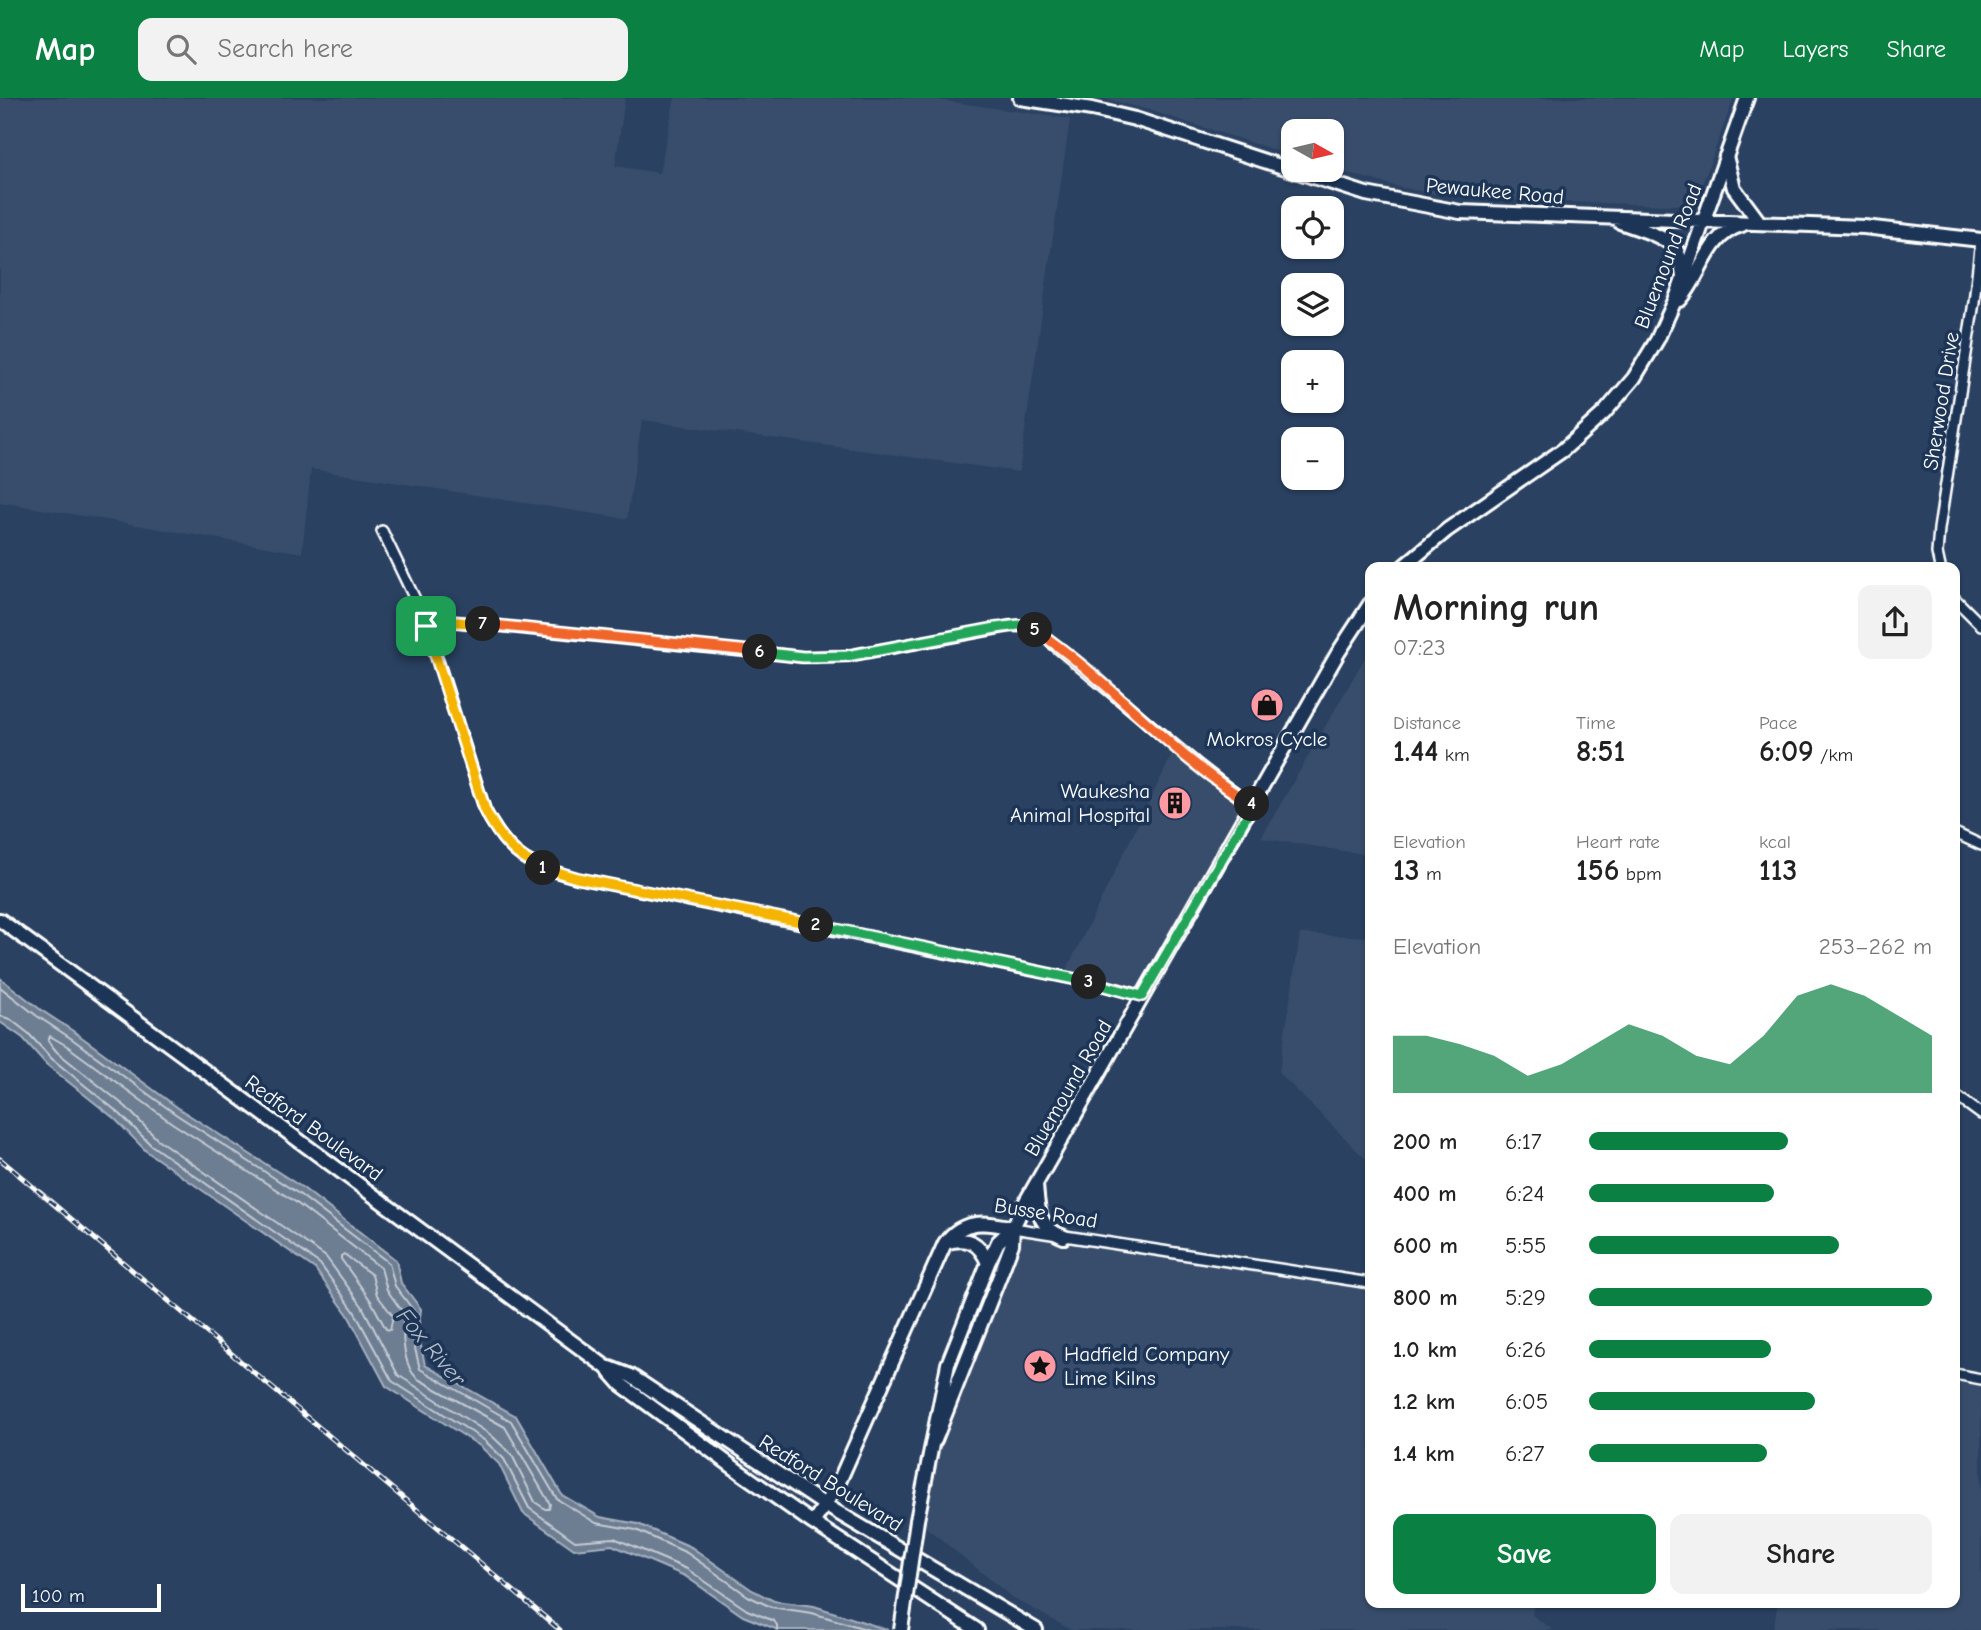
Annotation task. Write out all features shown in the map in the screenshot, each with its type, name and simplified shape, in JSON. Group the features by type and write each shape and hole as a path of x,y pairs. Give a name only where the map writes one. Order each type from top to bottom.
{"main road":[{"name":"Pewaukee Road","path":"1020,98 1092,108 1135,119 1366,194 1460,212 1864,226 1981,240"},
{"name":"Bluemound Road","path":"1409,562 1447,530 1556,457 1595,422 1639,370 1672,308 1747,98"},
{"path":"1672,308 1687,292 1720,236 1734,227 1756,223 1734,188 1726,155"},
{"path":"1611,218 1660,238 1674,247 1680,258 1683,280"},
{"name":"Bluemound Road","path":"901,1630 918,1520 948,1364 975,1291 998,1242 1013,1228 1142,996 1338,653 1365,612"},
{"name":"Redford Boulevard","path":"0,920 606,1367 622,1385 740,1472 977,1630"},
{"path":"1036,1184 1038,1207 1044,1224 1064,1237"},
{"name":"Busse Road","path":"945,1243 956,1230 972,1224 987,1223 1013,1228"},
{"name":"Bluemound Road","path":"935,1440 1008,1255 1013,1228"},
{"path":"813,1523 838,1484 945,1243 956,1239 970,1241 982,1250 988,1264"},
{"name":"Redford Boulevard","path":"606,1367 631,1376 825,1505 1036,1630"}],"street":[{"name":"Sherwood Drive","path":"1939,562 1939,528 1981,240"},
{"path":"382,531 426,622 485,810 506,844 519,856 552,872 577,878 1103,985 1142,996"},
{"path":"1960,604 1981,625"},
{"path":"426,622 493,625 803,657 835,657 988,629 1024,626 1036,630 1048,639 1196,763 1253,805"},
{"path":"1960,835 1981,845"},
{"path":"1960,1099 1981,1114"},
{"name":"Busse Road","path":"1013,1228 1365,1282"},
{"path":"1960,1375 1981,1378"}],"shaded area":[{"path":"0,98 625,98 615,166 659,173 675,98 924,98 1070,119 1019,472 642,420 627,519 311,469 302,553 0,502"},
{"path":"1103,98 1734,98 1699,193 1687,204 1675,205 1490,200 1441,195 1344,172 1344,119 1281,119 1281,152"},
{"path":"1365,658 1365,854 1261,838"},
{"path":"1176,747 1253,805 1142,996 1063,977"},
{"path":"1300,934 1365,937 1365,1158 1279,1073"},
{"path":"1013,1228 1365,1282 1365,1608 1533,1608 1532,1615 1553,1630 1071,1630 1012,1597 917,1520 924,1486"},
{"path":"1960,1375 1981,1379 1981,1630 1773,1630 1777,1608 1960,1608"}],"water":[{"path":"0,978 181,1110 303,1188 396,1260 401,1283 421,1309 418,1332 425,1365 516,1416 562,1495 600,1517 638,1524 691,1547 752,1590 774,1601 814,1606 888,1630 778,1630 743,1616 685,1576 612,1545 574,1549 523,1513 499,1464 480,1446 386,1386 348,1315 315,1269 146,1151 115,1119 46,1064 23,1038 0,1022"}],"railway":[{"path":"0,1159 560,1630"}],"place":[{"name":"Mokros Cycle","path":"1267,705"},
{"name":"Waukesha Animal Hospital","path":"1175,803"},
{"name":"Hadfield Company Lime Kilns","path":"1040,1366"}],"route":[{"path":"430,620 803,657 847,656 996,628 1015,625 1030,627 1081,666 1196,763 1253,805 1142,996 1103,985 577,878 552,872 519,856 500,837 492,824 485,810 426,626 426,622 430,620"}],"water label":[{"name":"Fox River","path":"431,1347"}]}
